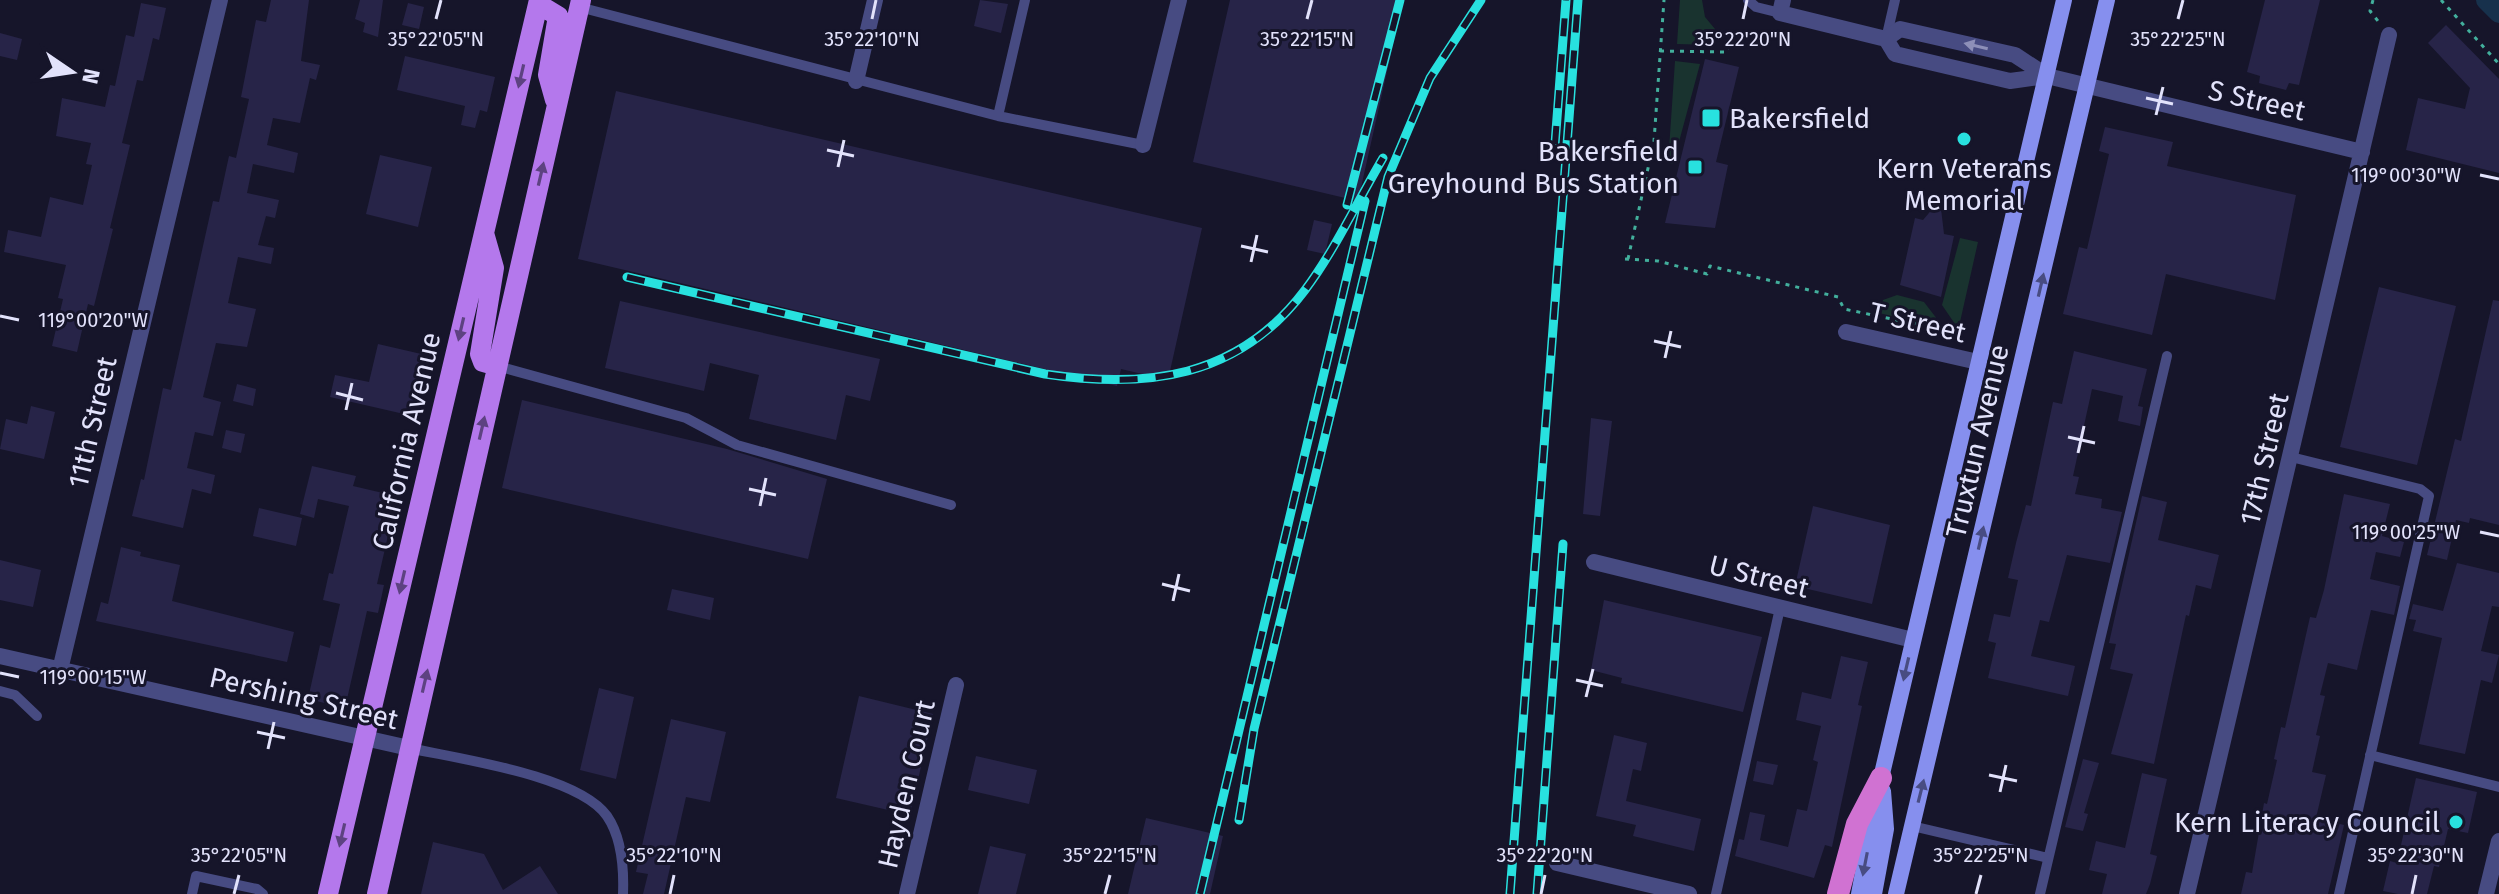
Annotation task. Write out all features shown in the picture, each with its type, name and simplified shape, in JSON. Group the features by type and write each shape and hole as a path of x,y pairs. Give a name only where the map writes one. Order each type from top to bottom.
{"highway":[{"path":"1838,894 1857,824 1881,778"}],"main road":[{"name":"Truxtun Avenue","path":"1859,894 1881,778 2064,0"},
{"name":"Truxtun Avenue","path":"1896,894 2107,0"},
{"path":"533,1 558,16 548,75 557,104"},
{"name":"California Avenue","path":"328,894 484,233 533,1"},
{"path":"377,894 580,3"},
{"path":"484,233 494,268 480,354 483,362 497,366"},
{"path":"1874,894 1887,814 1881,778"}],"street":[{"name":"11th Street","path":"60,670 220,0"},
{"path":"856,81 875,0"},
{"path":"1143,145 1179,0"},
{"name":"S Street","path":"1781,6 1886,39 1895,54 2010,81 2047,76 2362,152"},
{"name":"S Street","path":"1886,39 1900,29 2015,55 2047,76"},
{"name":"17th Street","path":"2187,894 2389,35"},
{"name":"T Street","path":"1846,332 1978,362"},
{"name":"U Street","path":"1594,562 1913,640"},
{"name":"Pershing Street","path":"0,656 409,748"},
{"name":"Hayden Court","path":"907,894 956,685"},
{"path":"2486,894 2499,841"},
{"path":"1557,863 1689,894"}],"lane":[{"path":"998,116 1025,0"},
{"path":"1748,0 1756,7 1781,6"},
{"path":"1886,39 1895,0"},
{"path":"580,3 856,81 998,116 1143,145"},
{"path":"2040,894 2167,356"},
{"path":"497,366 686,418 737,445 951,505"},
{"path":"2291,457 2420,489 2429,496 2339,894"},
{"path":"1716,894 1780,608"},
{"path":"0,691 15,695 37,716"},
{"path":"409,748 546,780 586,795 606,815 616,834 624,868 623,894"},
{"path":"2370,755 2499,787"},
{"path":"1912,826 2048,858"},
{"path":"192,894 196,876 257,889 263,894"}],"path":[{"path":"1664,0 1654,141 1627,259 1658,261 1707,274 1710,266 1838,297 1844,309 1959,333"},
{"path":"2373,0 2370,11 2389,35"},
{"path":"2441,0 2499,64"},
{"path":"1660,51 1727,52 1731,32"}],"green space":[{"path":"1680,0 1702,0 1705,17 1715,29 1713,45 1677,44"},
{"path":"1675,61 1700,64 1673,164 1668,164"},
{"path":"1960,238 1978,242 1960,322 1955,324 1942,305"},
{"path":"1897,295 1924,302 1944,328 1879,313 1883,300"}],"building":[{"path":"271,0 309,0 301,61 320,65 316,80 310,78 300,123 273,118 267,145 298,153 294,173 253,164 247,193 279,200 275,218 266,216 258,245 274,248 271,264 238,257 228,303 256,309 247,347 216,343 203,397 221,402 213,436 195,432 187,468 215,475 211,494 192,489 183,528 132,516 141,479 144,480 163,388 171,390 213,201 219,202 229,156 236,158 249,99 241,97 256,20 266,22"},
{"path":"360,0 383,0 378,37 363,32 365,23 355,19"},
{"path":"980,0 1008,4 1001,33 974,26"},
{"path":"1230,0 1403,0 1358,201 1193,162"},
{"path":"2265,0 2320,0 2299,85 2289,83 2286,90 2259,83 2260,76 2247,72"},
{"path":"141,3 166,8 159,40 153,38 143,81 137,80 122,143 130,145 110,228 113,229 94,306 88,304 77,352 52,346 63,299 58,298 66,265 4,252 8,230 41,237 50,197 83,205 92,165 86,164 91,143 56,136 62,98 105,107 110,85 115,86 126,35 134,37"},
{"path":"408,3 424,7 419,29 402,25"},
{"path":"2446,25 2499,79 2499,173 2406,150 2418,98 2465,109 2470,88 2428,43"},
{"path":"0,33 22,39 17,60 0,56"},
{"path":"405,56 495,77 487,112 480,110 475,128 461,125 465,106 397,90"},
{"path":"1705,59 1739,67 1716,162 1728,165 1715,228 1665,223"},
{"path":"616,91 1202,228 1168,380 1121,369 1117,386 578,259"},
{"path":"2105,127 2173,142 2167,166 2296,195 2275,300 2166,274 2152,335 2063,314 2079,247 2087,249 2109,154 2099,151"},
{"path":"380,155 432,167 418,227 366,214"},
{"path":"1940,200 1944,234 1954,236 1941,297 1900,285 1915,218 1923,220"},
{"path":"1314,220 1332,224 1325,254 1307,250"},
{"path":"2379,287 2456,306 2417,465 2340,447"},
{"path":"2493,300 2499,301 2499,525 2470,518 2469,523 2456,520 2447,560 2427,555 2455,439 2461,441"},
{"path":"620,301 880,359 870,401 846,395 836,440 749,419 759,375 710,363 704,391 605,368"},
{"path":"378,344 430,356 417,417 330,397 335,375 369,382"},
{"path":"2074,351 2147,369 2138,406 2143,407 2140,426 2118,421 2123,396 2092,389 2073,476 2079,477 2075,494 2102,499 2101,508 2122,512 2110,563 2067,555 2049,622 2040,620 2031,656 2075,666 2068,696 1988,678 1996,643 1988,641 1994,614 2010,617 2018,580 2008,578 2016,543 2026,505 2031,506 2053,402 2062,404"},
{"path":"237,384 256,389 253,406 233,401"},
{"path":"522,400 727,449 827,479 808,559 502,488"},
{"path":"31,406 55,412 44,459 0,449 6,419 27,424"},
{"path":"1591,418 1612,421 1600,516 1583,514"},
{"path":"226,430 245,434 241,453 222,448"},
{"path":"312,466 356,476 353,486 387,494 379,528 389,531 377,584 384,585 378,613 367,611 345,708 308,699 320,645 330,648 340,604 323,600 329,573 333,574 349,506 318,499 314,518 300,514"},
{"path":"2344,494 2390,504 2382,536 2404,542 2400,557 2376,552 2370,579 2400,586 2394,615 2371,610 2357,670 2328,663 2320,695 2325,696 2312,772 2326,775 2316,818 2344,825 2328,894 2241,894 2246,872 2252,873 2264,803 2267,804 2277,760 2274,759 2281,727 2285,728 2310,617 2316,618 2324,590"},
{"path":"2142,496 2167,502 2158,540 2219,555 2211,589 2196,585 2189,616 2186,615 2154,764 2111,754 2133,674 2110,669 2116,644 2109,643"},
{"path":"1813,506 1890,525 1872,604 1795,586"},
{"path":"259,508 302,518 296,546 253,536"},
{"path":"121,547 141,552 140,556 180,565 172,601 294,632 287,662 96,621 101,602 108,604"},
{"path":"0,560 41,570 33,607 0,600"},
{"path":"2457,563 2499,573 2499,607 2492,606 2481,651 2499,655 2492,683 2481,680 2465,754 2419,744 2442,638 2413,631 2416,620 2409,619 2413,604 2443,611"},
{"path":"672,589 714,598 710,620 667,610"},
{"path":"1604,600 1762,637 1743,712 1621,683 1622,678 1591,670"},
{"path":"1841,656 1868,662 1858,705 1862,706 1832,847 1825,845 1814,878 1735,856 1739,839 1744,840 1750,812 1765,815 1760,840 1788,847 1797,809 1807,811 1818,762 1813,760 1821,726 1796,720 1802,692 1831,699"},
{"path":"599,688 634,697 616,779 580,770"},
{"path":"859,696 933,714 910,815 836,798"},
{"path":"671,719 726,732 710,802 686,797 664,894 643,894 648,874 636,872"},
{"path":"1614,735 1647,743 1641,771 1633,769 1626,801 1701,819 1694,851 1633,836 1636,825 1596,816"},
{"path":"976,756 1037,770 1029,804 968,790"},
{"path":"2083,759 2099,763 2084,813 2088,814 2083,831 2065,827"},
{"path":"1757,761 1778,765 1773,785 1753,781"},
{"path":"2142,773 2167,779 2150,854 2157,856 2150,884 2146,894 2102,894 2107,874 2089,870 2096,841 2125,848"},
{"path":"2416,778 2477,792 2468,833 2448,829 2439,867 2434,866 2427,894 2383,891 2390,861 2397,863"},
{"path":"1146,818 1223,836 1210,894 1128,894"},
{"path":"433,842 484,854 503,890 540,866 558,894 421,894"},
{"path":"990,846 1026,854 1016,894 978,894"}],"waterway":[{"path":"2486,0 2499,13"}],"railway":[{"path":"1347,205 1400,0"},
{"path":"1239,820 1254,729 1388,177 1430,78 1481,0"},
{"path":"1555,144 1566,0"},
{"path":"1510,894 1578,0"},
{"path":"627,277 1045,374 1119,380 1154,377 1188,371 1220,360 1250,343 1279,320 1326,259 1383,158"},
{"path":"1200,894 1365,201"},
{"path":"1537,894 1563,544"}],"place":[{"name":"Bakersfield","path":"1711,118"},
{"name":"Kern Veterans Memorial","path":"1964,139"},
{"name":"Bakersfield Greyhound Bus Station","path":"1695,167"},
{"name":"Kern Literacy Council","path":"2456,822"}]}
